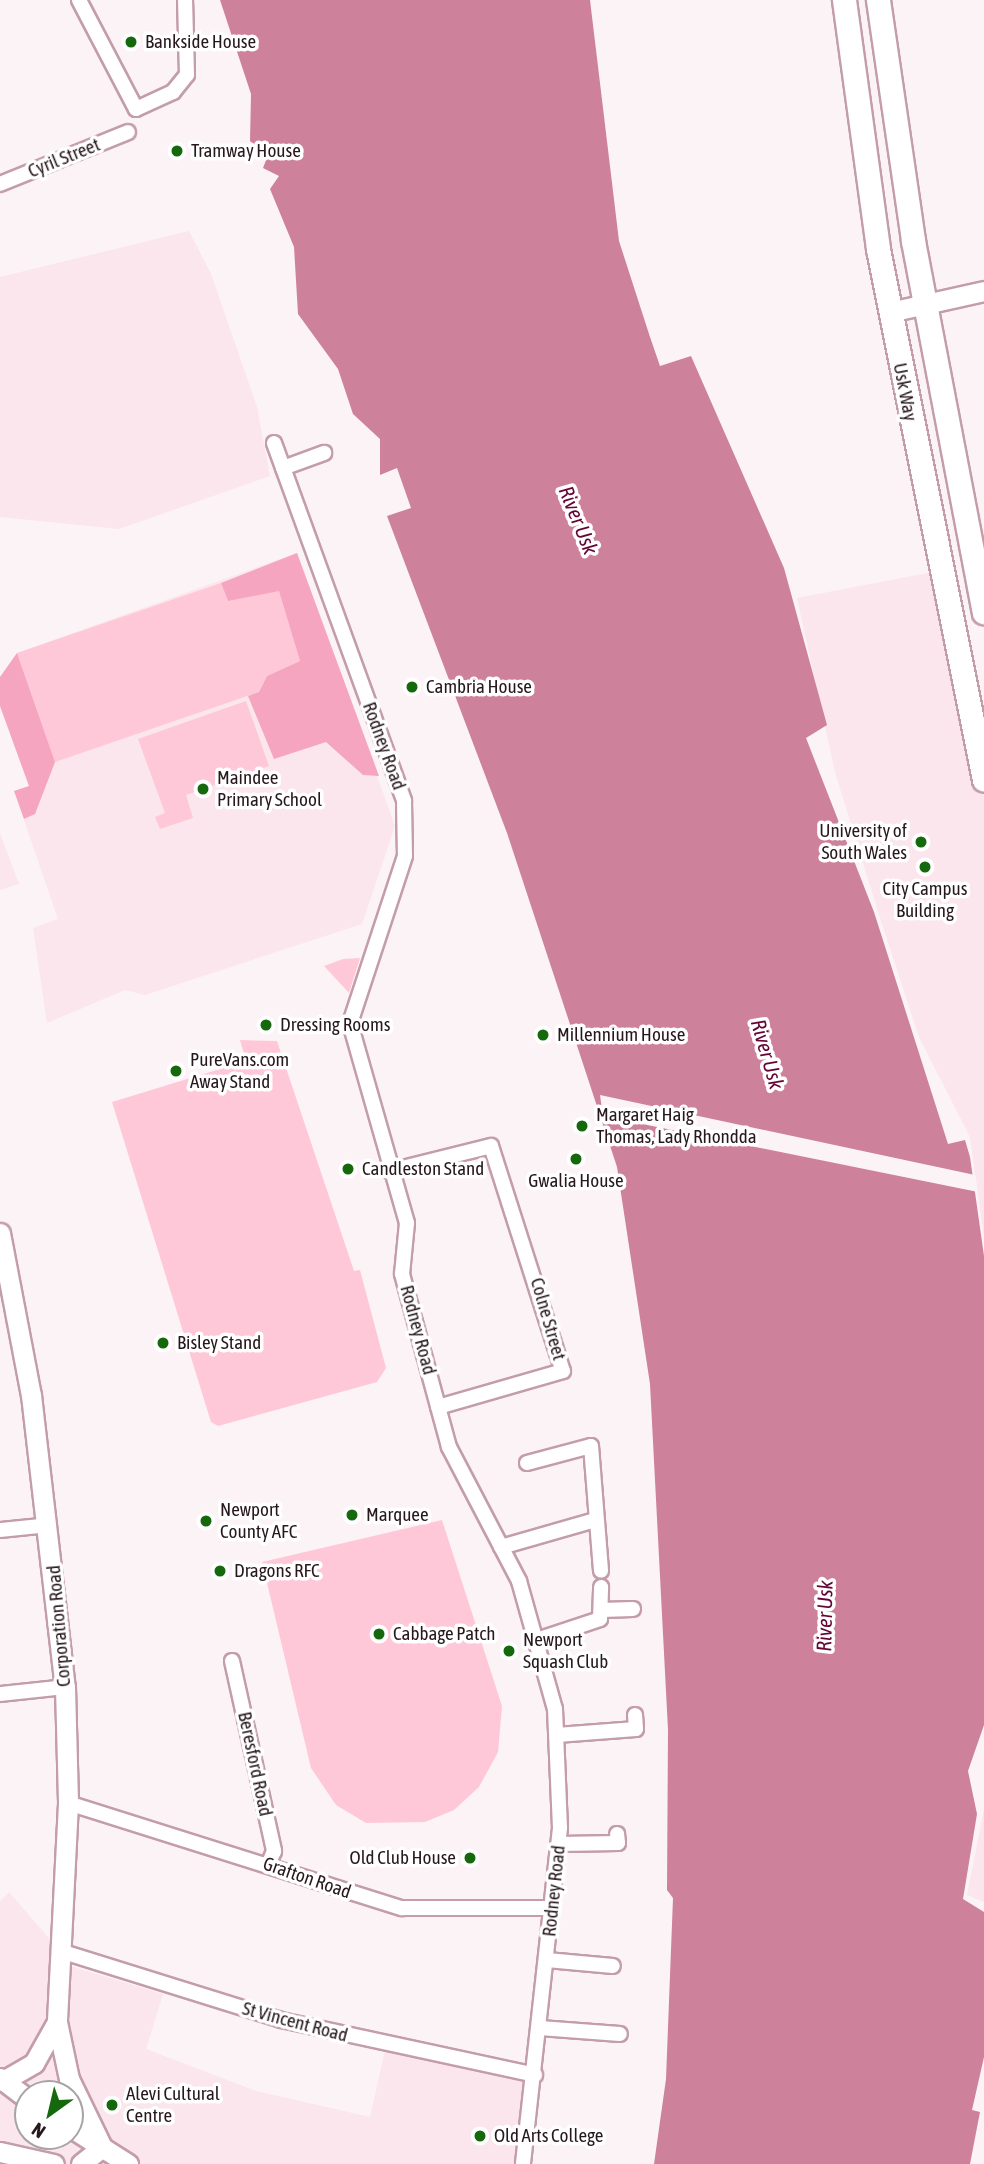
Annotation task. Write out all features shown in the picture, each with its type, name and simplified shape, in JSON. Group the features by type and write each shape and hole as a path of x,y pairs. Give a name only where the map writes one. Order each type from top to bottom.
{"main road":[{"name":"Usk Way","path":"844,0 890,312 984,780"},
{"name":"Usk Way","path":"877,0 924,307 984,612"}],"street":[{"path":"79,0 136,108 173,92 187,75 185,0"},
{"name":"Cyril Street","path":"0,184 128,132"},
{"path":"890,312 924,307 984,291"},
{"name":"Rodney Road","path":"274,443 404,800 405,856 350,1023 407,1223 402,1273 455,1461 501,1547 540,1639 557,1735 559,1844 523,2164"},
{"path":"283,468 324,453"},
{"name":"Colne Street","path":"390,1171 485,1143 500,1161 563,1371 438,1407"},
{"name":"Corporation Road","path":"0,1233 49,1525 65,1687 68,1803 57,2022"},
{"path":"527,1463 591,1446 601,1571"},
{"path":"501,1547 595,1520"},
{"path":"0,1530 49,1525"},
{"path":"540,1639 600,1619 601,1587"},
{"path":"601,1610 633,1609"},
{"name":"Beresford Road","path":"232,1661 274,1852 268,1865"},
{"path":"0,1694 65,1687"},
{"path":"557,1735 636,1729 635,1715"},
{"name":"Grafton Road","path":"68,1803 402,1908 552,1908"},
{"path":"559,1844 618,1843 617,1834"},
{"name":"St Vincent Road","path":"60,1951 281,2020 535,2075"},
{"path":"547,1960 613,1966"},
{"path":"2,2079 34,2063 57,2022"},
{"path":"57,2022 69,2079 102,2147"},
{"path":"540,2028 620,2034"},
{"path":"84,2136 128,2164"},
{"path":"81,2164 102,2147"},
{"path":"0,2152 54,2164"}],"shaded area":[{"path":"189,231 211,274 257,407 270,476 119,529 0,517 0,277"},
{"name":"Maindee Primary School","path":"297,553 395,826 362,924 145,995 125,990 47,1023 33,928 58,919 14,791 29,786 0,706 0,677 17,653"},
{"path":"297,553 379,776 363,775 326,742 274,759 248,696 259,692 267,676 300,661 279,591 228,601 221,583"},
{"name":"University of South Wales","path":"933,572 984,768 984,1238 970,1137 919,1037 880,918 835,772 797,598"},
{"path":"221,583 228,601 279,590 300,661 267,676 259,692 55,762 17,653"},
{"path":"17,653 55,762 35,814 24,819 14,791 29,786 0,706 0,677"},
{"path":"246,701 269,766 186,795 193,818 160,829 155,817 165,813 138,739"},
{"path":"0,833 19,884 0,890"},
{"path":"360,958 349,993 324,966 343,959"},
{"path":"240,1040 277,1041 354,1271 360,1270 386,1368 377,1382 218,1426 211,1422 112,1102 246,1061"},
{"name":"Cabbage Patch","path":"442,1520 502,1706 498,1752 479,1787 454,1810 425,1822 366,1823 336,1805 311,1768 262,1562"},
{"path":"984,1809 984,1902 967,1895"},
{"path":"9,1892 60,1951 60,1963 163,1994 146,2049 256,2091 370,2117 386,2046 535,2075 523,2164 0,2164 0,1902"}],"water":[{"name":"River Usk","path":"220,0 590,0 619,241 650,337 660,366 691,356 784,568 827,725 806,738 874,912 948,1144 965,1140 970,1157 984,1256 984,1725 968,1771 977,1814 963,1899 984,1912 984,2057 972,2110 980,2112 970,2164 654,2164 666,2079 673,1898 667,1890 668,1730 650,1384 617,1167 507,833 387,516 411,508 397,468 380,475 380,439 353,414 338,369 298,314 294,247 270,189 279,176 263,168 268,155 250,141 251,94"}],"pier":[{"path":"600,1095 975,1175 978,1192 603,1116"}],"place":[{"name":"Bankside House","path":"131,42"},
{"name":"Tramway House","path":"177,151"},
{"name":"Cambria House","path":"412,687"},
{"name":"Maindee Primary School","path":"203,789"},
{"name":"University of South Wales","path":"921,842"},
{"name":"City Campus Building","path":"925,867"},
{"name":"Dressing Rooms","path":"266,1025"},
{"name":"Millennium House","path":"543,1035"},
{"name":"PureVans.com Away Stand","path":"176,1071"},
{"name":"Margaret Haig Thomas, Lady Rhondda","path":"582,1126"},
{"name":"Gwalia House","path":"576,1159"},
{"name":"Candleston Stand","path":"348,1169"},
{"name":"Bisley Stand","path":"163,1343"},
{"name":"Marquee","path":"352,1515"},
{"name":"Newport County AFC","path":"206,1521"},
{"name":"Dragons RFC","path":"220,1571"},
{"name":"Cabbage Patch","path":"379,1634"},
{"name":"Newport Squash Club","path":"509,1651"},
{"name":"Old Club House","path":"470,1858"},
{"name":"Alevi Cultural Centre","path":"112,2105"},
{"name":"Old Arts College","path":"480,2136"}]}
